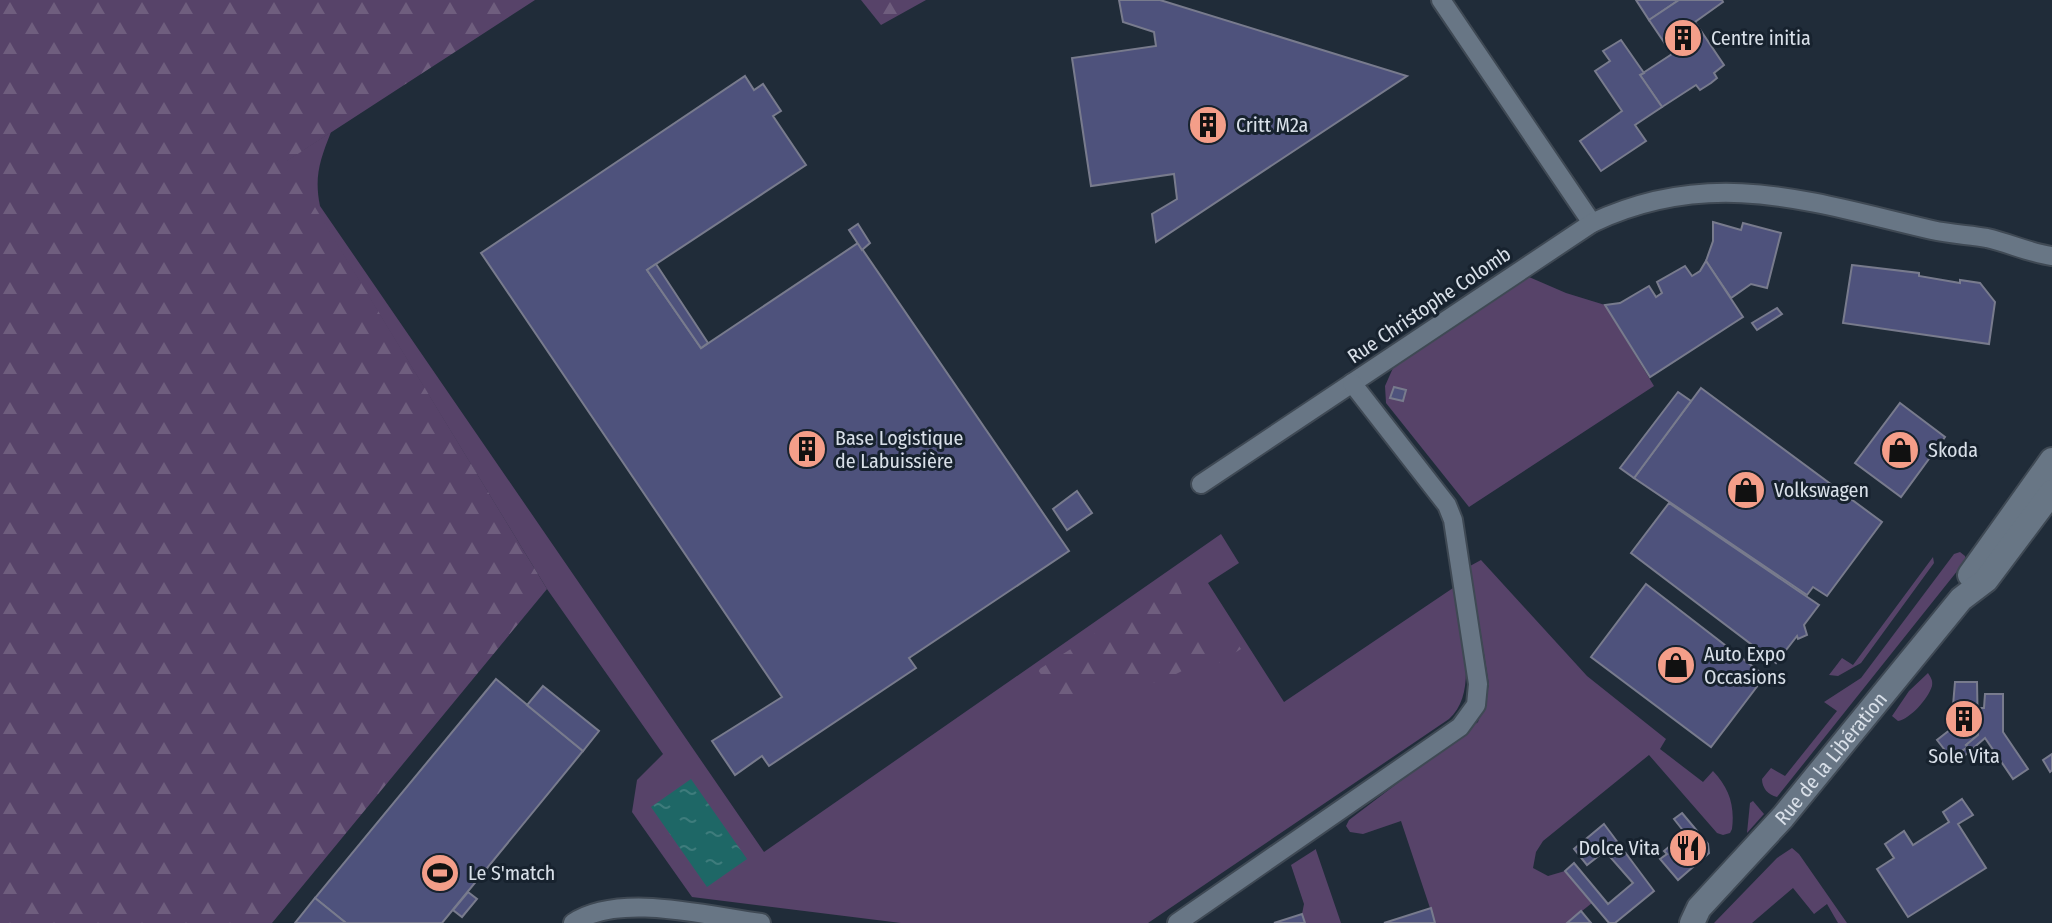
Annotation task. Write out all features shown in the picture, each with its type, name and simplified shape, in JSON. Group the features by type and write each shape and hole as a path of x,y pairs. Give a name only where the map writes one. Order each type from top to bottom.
{"main road":[{"name":"Rue de la Libération","path":"1961,599 1971,573 2052,460"},
{"name":"Rue de la Libération","path":"1671,923 1694,919 1786,814 1961,599 1986,580 2052,492"}],"street":[{"path":"1441,0 1592,223"},
{"name":"Rue Christophe Colomb","path":"1177,923 1460,727 1472,713 1478,697 1475,648 1453,520 1447,505 1352,383 1592,223 1618,210 1701,192 1768,194 1937,231 1989,239 2049,257"},
{"path":"1201,484 1352,383"},
{"path":"573,923 596,911 630,907 761,923"}],"green space":[{"path":"0,0 535,0 287,161 547,589 272,923 0,923"},
{"path":"861,0 926,0 881,25"},
{"path":"331,132 319,169 320,206 764,852 1221,534 1239,563 1208,583 1284,702 1453,588 1463,638 1466,675 1459,707 1449,719 1148,923 901,923 692,897 632,812 637,780 663,754 547,589 286,161"},
{"path":"1529,277 1605,305 1654,386 1469,507 1386,403 1385,386 1393,368"},
{"path":"1960,552 1966,560 1777,797 1768,793 1762,779 1771,768 1785,776 1837,711 1824,702 1861,678 1954,554"},
{"path":"1933,557 1934,563 1861,663 1838,676 1829,675 1842,658 1853,665"},
{"path":"1481,560 1587,676 1666,739 1660,749 1703,782 1713,771 1727,790 1732,805 1730,833 1717,833 1649,755 1543,841 1536,852 1533,868 1548,876 1565,871 1592,903 1567,923 1435,923 1401,821 1363,834 1350,832 1346,826 1349,820 1478,722 1489,685 1470,566"},
{"path":"1177,581 1203,639 1231,634 1241,649 1211,668 1184,670 1158,683 1111,677 1080,698 1054,693 1038,670"},
{"path":"1928,673 1932,684 1927,697 1918,708 1898,721 1892,716 1909,691"},
{"path":"1753,801 1764,814 1747,833 1750,803"},
{"path":"1792,848 1847,923 1838,923 1827,904 1814,914 1793,888 1752,923 1714,923 1777,858"},
{"path":"1316,849 1341,923 1305,923 1302,914 1304,904 1291,865"}],"water":[{"path":"691,779 747,859 707,887 651,807"}],"building":[{"name":"Critt M2a","path":"1119,0 1160,0 1407,76 1156,242 1152,214 1177,199 1174,174 1091,186 1072,58 1156,46 1154,32 1123,22"},
{"path":"1636,0 1679,0 1649,20"},
{"name":"Centre initia","path":"1679,0 1722,0 1695,22 1724,65 1714,73 1717,78 1711,83 1700,90 1696,85 1662,107 1640,75 1672,54 1649,20"},
{"path":"1621,40 1662,107 1635,125 1646,141 1601,171 1580,141 1622,111 1595,71 1610,61 1603,51"},
{"name":"Base Logistique de Labuissière","path":"745,76 754,90 763,84 781,111 773,116 806,165 647,270 701,348 858,243 1069,551 909,658 916,668 769,766 762,756 735,775 712,741 782,697 481,253"},
{"path":"1713,222 1741,230 1743,223 1781,233 1767,288 1751,284 1731,298 1706,261 1713,241"},
{"path":"858,224 870,243 862,250 849,230"},
{"path":"1706,261 1743,317 1650,377 1605,305 1620,303 1649,286 1656,297 1662,293 1657,282 1685,266 1692,276 1700,271"},
{"path":"656,264 708,343 701,348 647,270"},
{"path":"1852,265 1919,273 1919,276 1960,283 1960,280 1980,283 1995,302 1989,344 1843,323"},
{"path":"1777,308 1782,314 1757,330 1752,323"},
{"path":"1394,387 1406,390 1403,401 1390,398"},
{"name":"Volkswagen","path":"1701,388 1882,522 1827,596 1813,587 1807,595 1634,478"},
{"path":"1678,392 1691,401 1634,478 1620,468"},
{"name":"Skoda","path":"1900,403 1945,437 1901,497 1855,463"},
{"path":"1077,491 1092,513 1067,530 1053,509"},
{"path":"1669,503 1819,605 1804,625 1807,635 1798,639 1797,636 1776,663 1631,553"},
{"name":"Auto Expo Occasions","path":"1646,584 1765,676 1711,747 1591,657"},
{"path":"496,679 583,751 442,923 346,923 315,898"},
{"name":"Sole Vita","path":"1955,682 1977,682 1978,735 1966,745 1968,747 1951,758 1937,740 1951,729"},
{"path":"543,686 599,731 583,751 527,705"},
{"path":"1985,694 2003,694 2003,732 2028,769 2013,779 1985,738 1956,763 1951,758 1968,747 1966,745 1978,735 1978,708 1984,708"},
{"path":"2052,754 2052,770 2050,772 2043,760"},
{"path":"1962,799 1973,815 1958,824 1986,868 1908,917 1877,869 1894,858 1885,844 1904,831 1913,845 1949,822 1943,812"},
{"name":"Dolce Vita","path":"1682,813 1708,844 1709,853 1678,880 1660,859 1667,854 1664,851 1685,833 1674,819"},
{"path":"1604,824 1654,891 1615,923 1609,923 1565,871 1574,863 1608,904 1633,883 1605,851 1587,865 1574,849"},
{"path":"468,892 477,899 462,917 453,910"},
{"path":"315,898 346,923 295,923"},
{"path":"1431,908 1435,923 1384,923"},
{"path":"1581,911 1591,923 1567,923"},
{"path":"1302,914 1305,923 1274,923"}],"place":[{"name":"Centre initia","path":"1683,38"},
{"name":"Critt M2a","path":"1208,125"},
{"name":"Base Logistique de Labuissière","path":"807,449"},
{"name":"Skoda","path":"1900,450"},
{"name":"Volkswagen","path":"1746,490"},
{"name":"Auto Expo Occasions","path":"1676,665"},
{"name":"Sole Vita","path":"1964,719"},
{"name":"Dolce Vita","path":"1688,848"},
{"name":"Le S'match","path":"440,873"}]}
